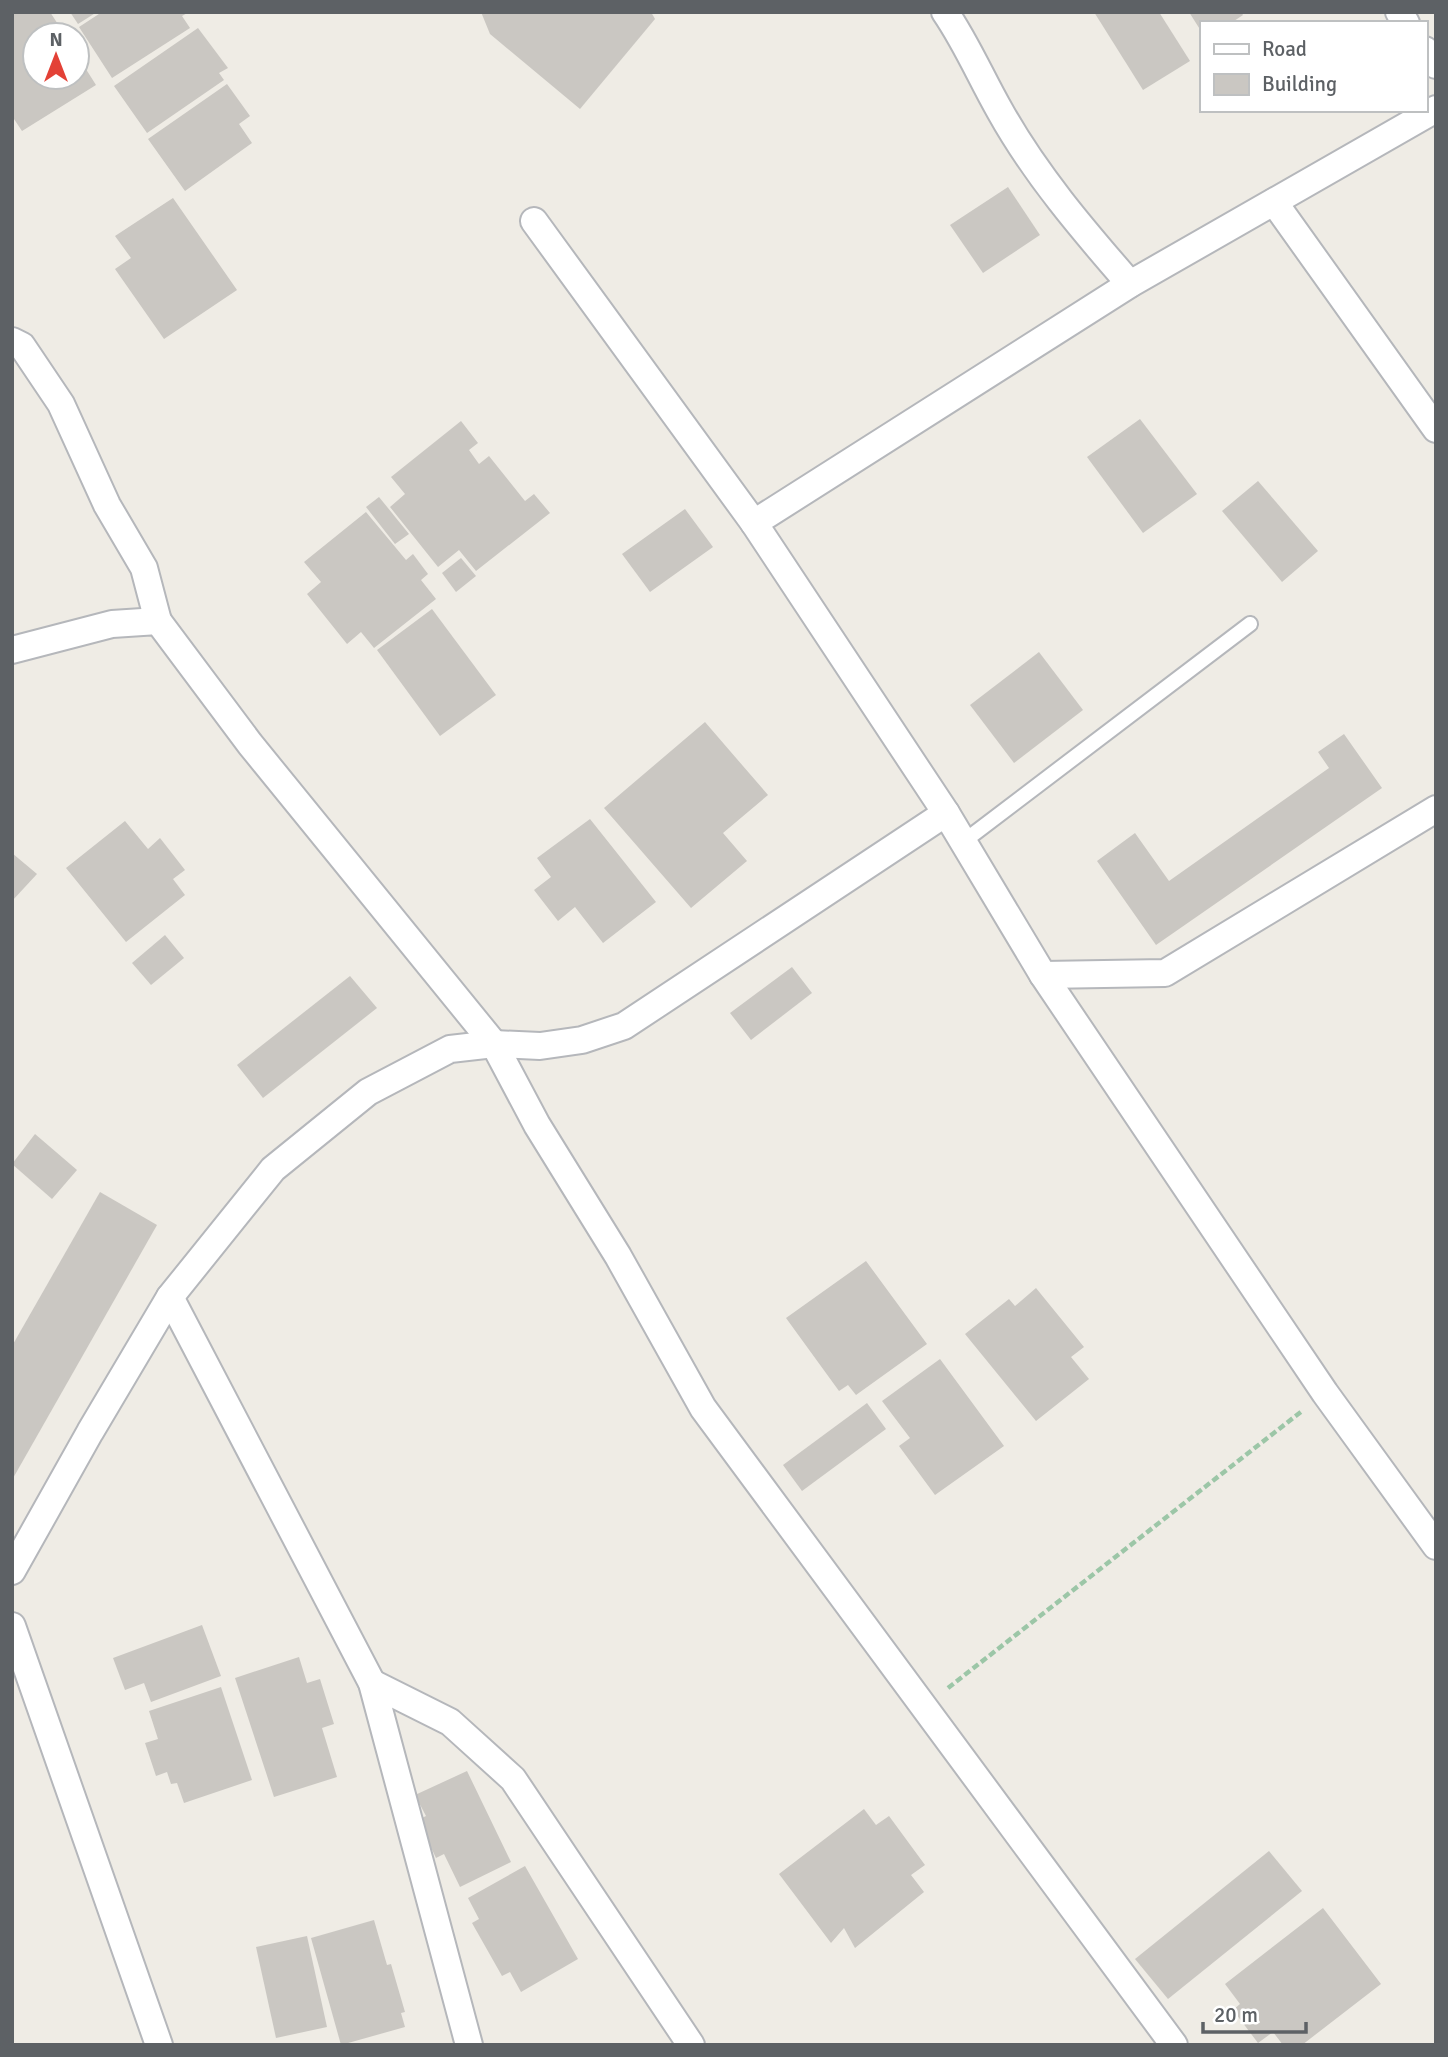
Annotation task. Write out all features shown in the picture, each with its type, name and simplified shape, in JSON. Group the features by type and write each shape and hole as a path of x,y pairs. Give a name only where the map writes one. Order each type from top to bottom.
{"street":[{"path":"945,12 967,44 1001,113 1067,210 1130,284"},
{"path":"754,523 1130,284 1436,109"},
{"path":"1274,201 1436,429"},
{"path":"534,221 754,523 946,813 1043,975 1325,1393 1436,1546"},
{"path":"12,341 22,346 61,404 107,505 144,568 159,621 250,744 494,1044 537,1125 618,1256 703,1408 1174,2045"},
{"path":"12,650 112,624 159,621"},
{"path":"1043,975 1165,974 1436,809"},
{"path":"12,1571 170,1297 273,1169 368,1092 450,1049 494,1044 540,1046 582,1040 624,1027 946,813"},
{"path":"170,1297 372,1683 469,2045"},
{"path":"12,1626 159,2045"},
{"path":"372,1683 450,1722 513,1779 691,2045"}],"lane":[{"path":"963,842 1250,624"}],"path":[{"path":"925,1706 1325,1393"}],"building":[{"path":"50,12 56,21 21,21 21,91 86,91 22,131 12,116 12,14"},
{"path":"70,12 97,12 83,21 76,21"},
{"path":"102,12 189,12 182,16 190,28 112,78 91,46 91,21 88,21"},
{"path":"481,12 651,12 655,19 580,109 490,34"},
{"path":"1094,12 1159,12 1190,61 1143,90"},
{"path":"1189,12 1241,12 1243,15 1234,21 1200,21 1200,29"},
{"path":"198,28 228,68 219,73 224,80 147,133 114,86"},
{"path":"227,84 250,116 239,124 252,143 185,191 148,139"},
{"path":"1008,187 1040,235 983,273 950,225"},
{"path":"173,198 237,290 164,339 115,269 131,258 115,236"},
{"path":"1140,419 1197,494 1143,533 1087,457"},
{"path":"461,421 478,443 469,450 479,464 489,456 525,501 534,494 550,513 476,571 459,550 438,567 390,507 405,494 391,477"},
{"path":"1258,481 1318,551 1282,582 1222,511"},
{"path":"379,497 409,534 395,544 366,507"},
{"path":"685,509 713,547 650,592 622,554"},
{"path":"366,512 406,560 413,554 428,574 421,580 436,599 374,648 361,632 347,644 307,594 321,582 304,562"},
{"path":"461,558 476,576 456,592 442,573"},
{"path":"432,609 496,695 440,736 377,650"},
{"path":"1039,652 1083,710 1014,763 970,705"},
{"path":"705,722 768,795 723,833 747,861 691,908 604,808"},
{"path":"1344,734 1382,788 1156,945 1097,861 1135,833 1169,881 1329,768 1318,752"},
{"path":"590,819 656,902 603,943 575,907 558,921 534,890 551,877 537,858"},
{"path":"125,821 148,849 160,838 185,870 173,879 185,895 126,942 66,868"},
{"path":"12,853 37,874 12,901"},
{"path":"165,935 184,958 151,985 132,963"},
{"path":"792,967 812,993 751,1040 730,1013"},
{"path":"350,976 377,1008 263,1098 237,1065"},
{"path":"35,1134 77,1170 52,1199 12,1164"},
{"path":"100,1192 157,1225 12,1480 12,1346"},
{"path":"866,1261 927,1344 856,1395 848,1385 839,1391 786,1318"},
{"path":"1036,1288 1084,1347 1071,1357 1089,1379 1036,1421 965,1334 1009,1299 1015,1306"},
{"path":"940,1359 1004,1446 935,1495 899,1446 910,1438 882,1401"},
{"path":"867,1403 886,1429 802,1491 783,1465"},
{"path":"202,1625 221,1676 151,1702 144,1683 125,1690 113,1658"},
{"path":"299,1657 307,1683 320,1679 334,1724 322,1728 337,1777 274,1797 235,1678"},
{"path":"221,1687 252,1780 184,1803 177,1783 171,1784 167,1772 156,1776 145,1743 158,1739 149,1711"},
{"path":"467,1771 511,1862 460,1887 444,1854 436,1858 418,1820 426,1816 415,1795"},
{"path":"864,1809 876,1825 889,1816 925,1865 911,1875 924,1892 855,1948 844,1928 831,1943 779,1874"},
{"path":"1269,1851 1302,1891 1168,1999 1135,1959"},
{"path":"525,1866 578,1959 521,1992 510,1972 502,1976 472,1923 479,1919 468,1898"},
{"path":"1323,1908 1381,1984 1302,2045 1283,2045 1273,2032 1258,2043 1233,2010 1240,2004 1225,1984"},
{"path":"374,1920 405,2012 401,2013 405,2027 341,2045 311,1938"},
{"path":"307,1936 327,2027 276,2038 256,1947"}]}
